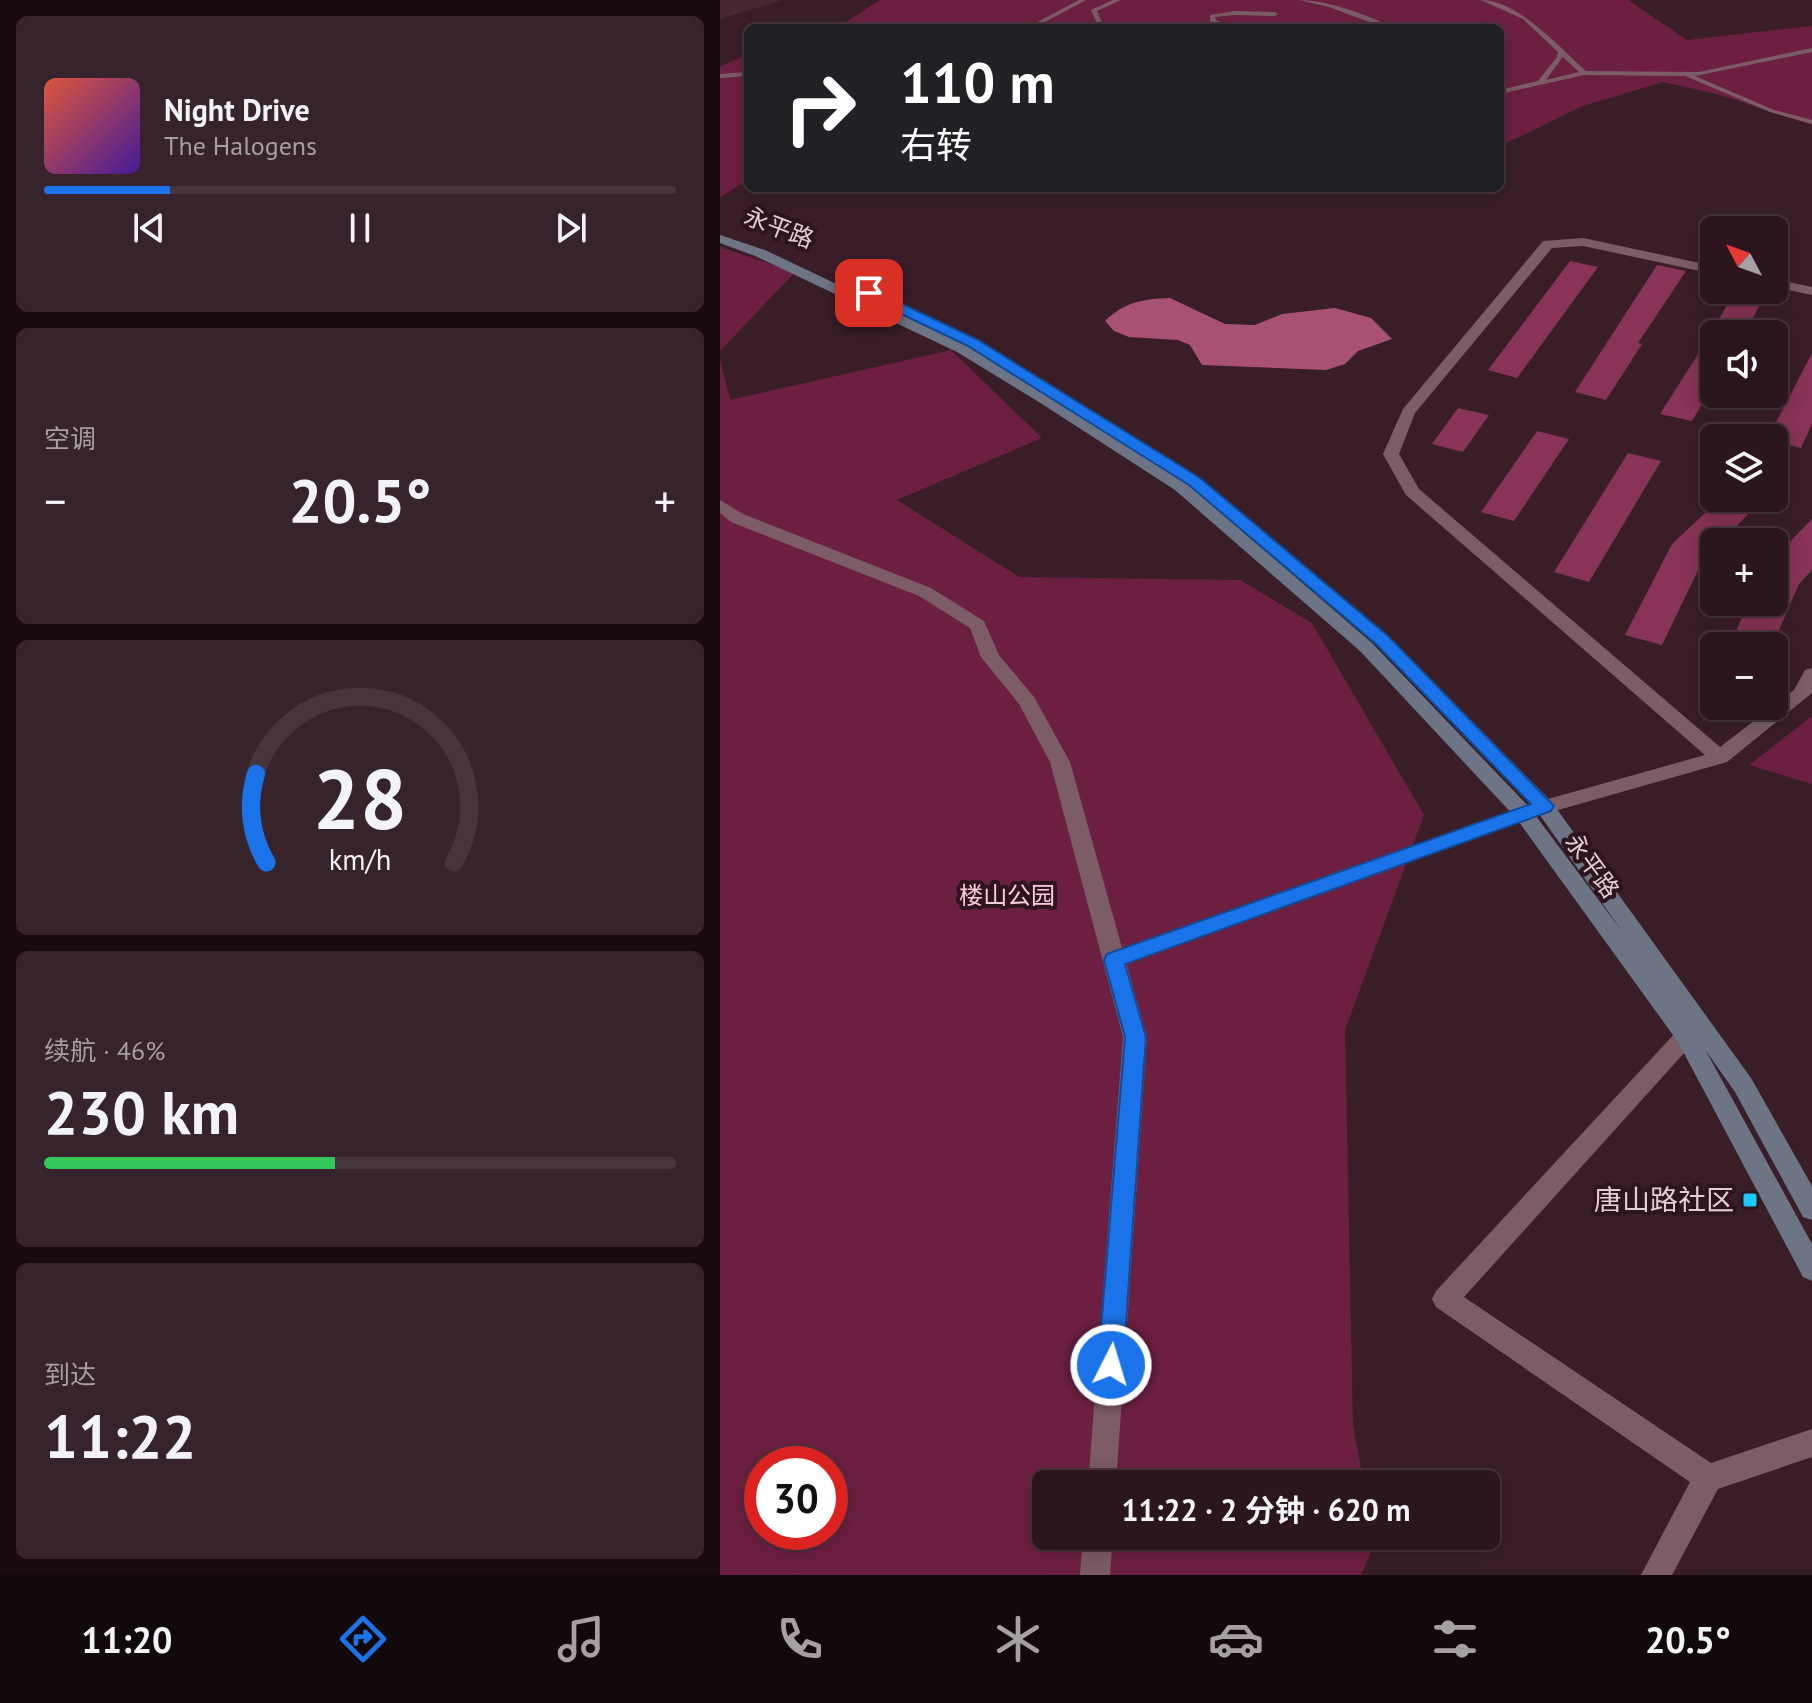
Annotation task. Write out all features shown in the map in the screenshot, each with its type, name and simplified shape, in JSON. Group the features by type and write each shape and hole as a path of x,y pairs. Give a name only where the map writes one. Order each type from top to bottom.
{"main road":[{"name":"永平路","path":"720,231 790,255 973,343 1194,481 1382,640 1544,806 1743,1085 1812,1209"},
{"name":"永平路","path":"720,239 760,253 962,349 1181,487 1366,647 1523,813 1686,1036 1812,1269"}],"street":[{"path":"1700,267 1583,242 1548,244 1408,412 1391,454 1412,492 1720,757"},
{"path":"1788,286 1812,291"},
{"path":"720,505 737,518 925,592 978,625 990,657 1027,701 1060,762 1135,1037 1103,1470"},
{"path":"1523,813 1720,757 1802,694 1812,674"},
{"path":"1686,1036 1445,1299 1708,1478"},
{"path":"1656,1575 1708,1478 1812,1443"},
{"path":"1095,1575 1097,1550"}],"lane":[{"path":"1037,24 1083,0"},
{"path":"1100,24 1094,13 1099,6 1118,0"},
{"path":"1302,0 1331,6 1379,24"},
{"path":"1484,0 1525,18 1584,73"},
{"path":"1220,24 1213,21 1212,16 1275,14"},
{"path":"1537,85 1549,75 1561,50"},
{"path":"1687,75 1812,50"},
{"path":"1504,91 1584,73 1643,76 1654,71 1687,75 1772,111 1812,122"},
{"path":"720,76 744,74"},
{"path":"1114,960 1523,813"}],"shaded area":[{"path":"720,0 782,0 720,19"},
{"path":"1170,298 1225,324 1255,325 1282,314 1335,308 1371,318 1392,339 1358,351 1345,364 1326,370 1202,365 1190,345 1178,340 1129,337 1114,331 1105,321 1134,303"}],"green space":[{"path":"880,0 1628,0 1687,40 1812,26 1812,125 1717,94 1663,82 1583,106 1504,144 1504,24 840,24"},
{"path":"744,56 744,182 720,197 720,67"},
{"path":"720,247 795,272 720,351"},
{"name":"楼山公园","path":"951,350 1042,438 897,500 1019,577 1240,580 1312,623 1424,815 1345,1030 1353,1426 1361,1470 1032,1470 1032,1550 1372,1550 1361,1575 720,1575 720,359 730,400"},
{"path":"1812,716 1812,784 1749,765"}],"building":[{"path":"1570,261 1598,267 1517,378 1488,370"},
{"path":"1657,265 1686,271 1638,343 1642,344 1606,400 1575,392"},
{"path":"1727,304 1760,304 1752,320 1719,320"},
{"path":"1700,351 1700,407 1692,421 1660,414"},
{"path":"1812,353 1812,424 1801,448 1788,445 1788,424 1775,424 1784,408 1788,408 1788,399"},
{"path":"1458,408 1489,415 1463,452 1432,444"},
{"path":"1537,431 1569,439 1514,521 1481,512"},
{"path":"1628,453 1661,461 1589,582 1554,572"},
{"path":"1706,512 1750,512 1735,528 1700,528 1700,566 1662,645 1625,635 1672,544"},
{"path":"1812,519 1812,570 1799,584 1788,609 1788,544"},
{"path":"1743,616 1785,616 1778,632 1735,632"}],"place":[{"name":"唐山路社区","path":"1750,1200"}],"route":[{"path":"869,293 973,343 1194,481 1382,640 1544,806 1114,960 1135,1037 1111,1365"}]}
